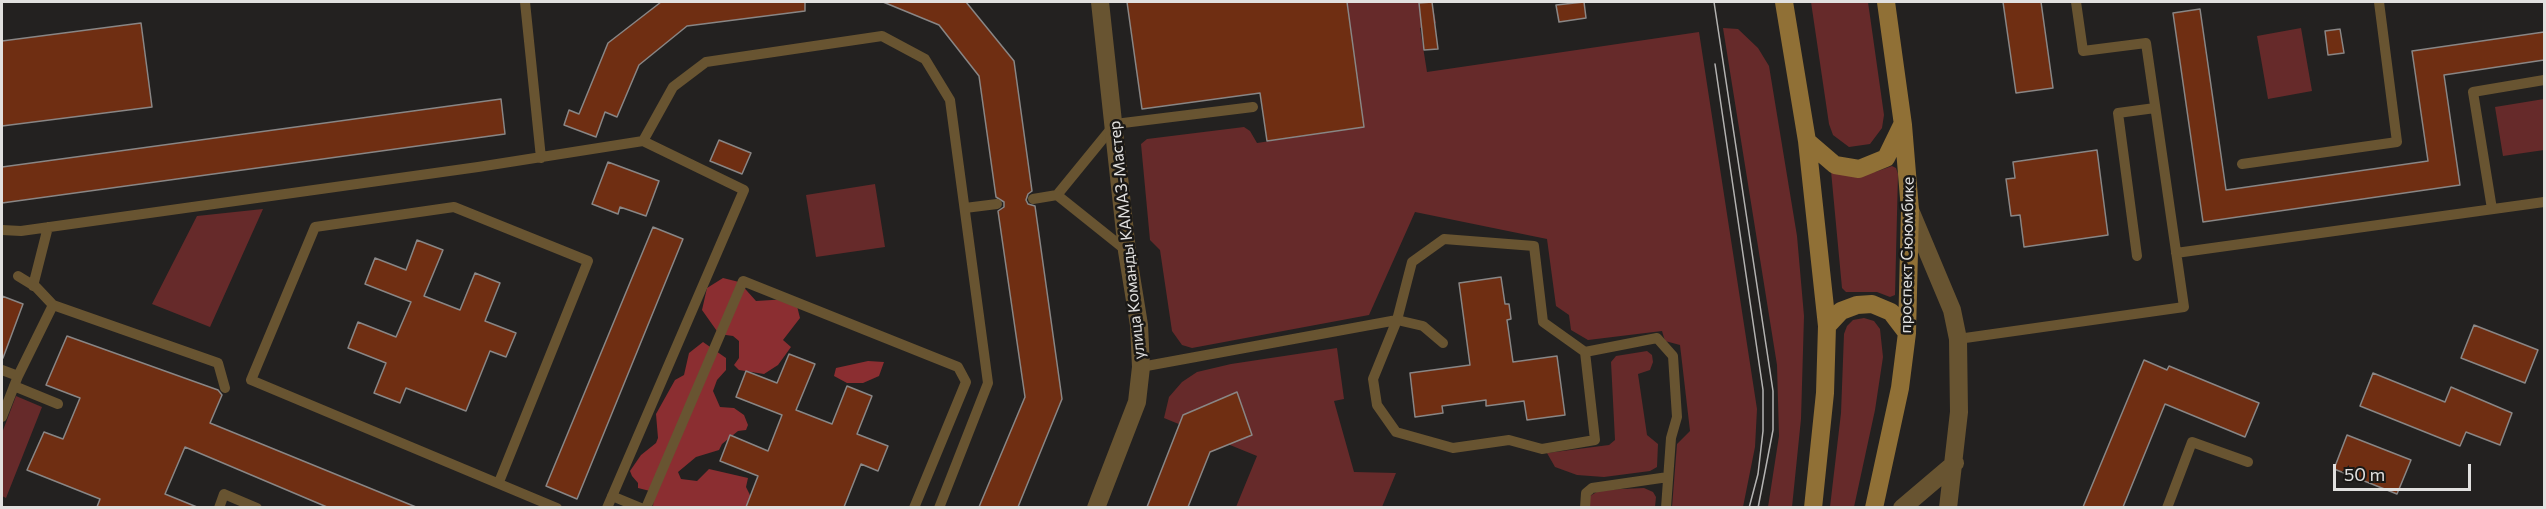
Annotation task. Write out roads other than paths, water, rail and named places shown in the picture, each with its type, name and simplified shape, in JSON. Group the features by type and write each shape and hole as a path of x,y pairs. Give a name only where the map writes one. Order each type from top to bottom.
{"main road":[{"path":"1784,2 1808,141 1827,326 1825,393 1813,507"},
{"name":"проспект Сююмбике","path":"1874,507 1900,388 1907,333 1910,210 1903,125 1886,2"},
{"path":"1808,141 1835,165 1859,169 1886,158 1903,125"},
{"path":"1827,326 1841,311 1857,304 1872,304 1891,312 1907,333"}],"street":[{"name":"улица Команды КАМАЗ-Мастер","path":"1096,507 1137,402 1141,367 1139,325 1127,251 1100,2"},
{"path":"1910,210 1952,310 1958,339 1959,412 1955,463 1948,507"},
{"path":"1902,507 1955,463"}],"lane":[{"path":"525,2 541,158"},
{"path":"1958,339 2184,307 2146,43 2083,51 2076,2"},
{"path":"2242,164 2397,142 2379,2"},
{"path":"643,141 673,87 706,62 882,36 925,59 950,100 988,383 939,507"},
{"path":"2492,209 2473,92 2544,80"},
{"path":"1034,198 1056,195 1115,124 1253,107"},
{"path":"2137,256 2118,113 2155,108"},
{"path":"2,231 48,227 541,158 643,141 744,190 607,507"},
{"path":"1056,195 1127,251"},
{"path":"2176,253 2544,202"},
{"path":"965,208 997,204"},
{"path":"499,482 588,261 454,207 315,227 251,380 557,507"},
{"path":"33,286 48,227"},
{"path":"1585,352 1594,440 1542,449 1509,440 1453,448 1396,432 1377,405 1373,379 1398,320 1412,262 1444,239 1534,246 1543,322 1585,352 1657,338 1673,356 1677,417 1671,438 1666,507"},
{"path":"18,276 33,286 53,305 218,363 225,388"},
{"path":"646,507 743,281 958,367 966,382 914,507"},
{"path":"2,417 16,381 53,305"},
{"path":"1141,367 1398,320 1423,326 1443,344"},
{"path":"2,370 16,381 58,404"},
{"path":"2167,507 2192,442 2248,462"},
{"path":"1585,507 1586,493 1592,488 1668,477"},
{"path":"219,507 224,494 257,507"},
{"path":"612,496 641,507"}],"tram line":[{"path":"1714,2 1773,391 1773,430 1758,508"},
{"path":"1715,64 1763,390 1763,431 1758,474 1749,508"}]}
